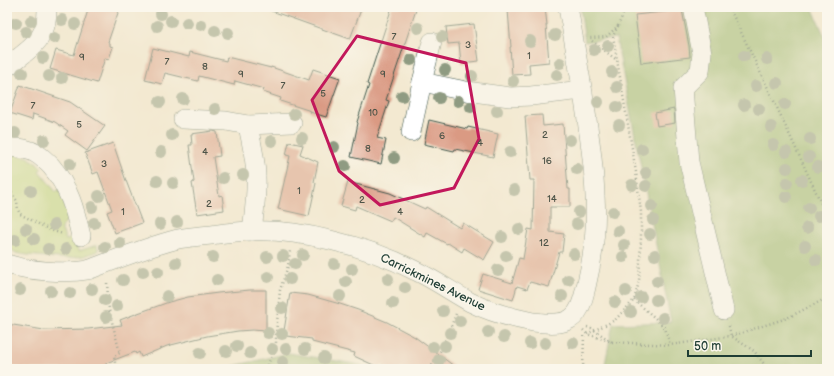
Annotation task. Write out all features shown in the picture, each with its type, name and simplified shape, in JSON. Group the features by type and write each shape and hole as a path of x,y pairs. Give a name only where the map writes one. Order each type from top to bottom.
{"street":[{"path":"7,67 30,50 38,40 45,25 47,7"},
{"name":"Carrickmines Avenue","path":"7,264 28,269 68,272 80,271 88,270 143,250 180,239 252,230 296,234 330,240 365,249 416,271 469,301 519,319 550,323 560,323 566,321 575,315 582,303 589,274 595,225 596,198 590,138 568,7"},
{"path":"693,7 702,53 700,71 683,88 689,162 724,310"},
{"path":"411,132 432,42"},
{"path":"422,82 466,91 510,97 582,90"},
{"path":"183,119 226,121 248,125 292,124"},
{"path":"248,125 255,158 256,177 252,230"},
{"path":"7,147 24,149 37,154 48,163 64,185 74,208 81,236"}],"path":[{"path":"585,335 615,320 634,300 639,282 641,212 636,172 613,36 626,7"},
{"path":"729,7 827,216"},
{"path":"618,26 606,37 588,38 618,61"},
{"path":"7,186 17,201 20,214 58,233 81,236"},
{"path":"267,369 276,346 280,290 287,270 290,251"},
{"path":"107,283 109,310 120,353 114,356 116,369"},
{"path":"585,335 612,342 670,345 731,336 787,318 827,298"},
{"path":"634,300 654,316 665,328 670,345"},
{"path":"430,369 442,348 456,314"},
{"path":"583,369 585,335 581,328 591,328 612,342"},
{"path":"731,336 754,351 768,369"}],"highlighted area":[{"path":"357,36 417,50 466,63 479,139 454,188 380,205 339,171 312,100"}],"green space":[{"path":"580,7 812,7 827,42 827,369 604,369 613,324 671,322 616,38 585,42"},
{"path":"7,153 28,157 42,168 39,171 56,192 59,189 68,214 67,220 61,228 66,240 74,238 79,251 97,245 98,251 84,256 59,258 16,253 7,246"},
{"path":"289,353 361,365 369,369 221,369"}],"building":[{"path":"89,7 120,7 108,42 110,43 110,46 113,47 109,59 105,58 97,83 50,69 56,50 74,55"},
{"path":"266,7 362,7 350,39 266,9"},
{"path":"392,7 417,7 386,100 389,101 377,138 386,140 381,164 351,157 357,122 369,85 367,84"},
{"path":"545,7 549,62 529,64 530,74 512,75 508,10"},
{"path":"682,10 690,57 641,63 635,15"},
{"path":"474,24 479,61 461,63 459,43 448,44 446,27"},
{"path":"153,48 189,57 190,52 226,61 227,57 271,67 309,80 313,69 340,78 326,117 280,101 281,98 263,92 264,89 235,81 234,85 199,76 198,81 165,73 162,84 145,80"},
{"path":"20,85 70,102 105,126 87,151 65,135 68,131 55,122 33,114 32,120 10,113"},
{"path":"674,109 675,123 657,126 655,113"},
{"path":"542,115 543,126 563,124 568,189 570,189 570,207 550,207 550,232 564,234 562,252 559,252 549,287 530,282 527,289 517,286 513,300 478,289 483,274 512,283 519,258 523,259 528,229 533,230 534,180 530,180 525,116"},
{"path":"429,120 467,129 468,127 498,134 493,157 455,149 454,151 424,144"},
{"path":"213,131 217,132 220,156 213,157 219,196 222,195 224,210 197,214 192,183 194,182 189,145 192,145 191,134"},
{"path":"289,142 303,145 300,154 318,162 314,182 316,183 309,216 278,209 290,156 286,155"},
{"path":"113,143 142,223 115,233 107,212 112,210 98,172 93,174 85,153"},
{"path":"348,182 390,193 425,209 426,207 460,228 463,223 494,242 484,260 464,248 462,252 448,243 447,244 427,233 425,237 393,217 391,221 356,206 355,210 341,206"},
{"path":"250,290 266,290 266,331 238,331 207,336 167,346 141,357 139,352 136,354 135,352 106,363 107,368 100,369 30,369 7,366 7,324 44,330 88,329 122,325 120,320 169,302 188,297"},
{"path":"290,293 308,295 340,304 387,322 415,337 458,369 388,369 382,365 380,368 354,356 355,353 312,342 312,339 286,336 287,332 284,331"}]}
